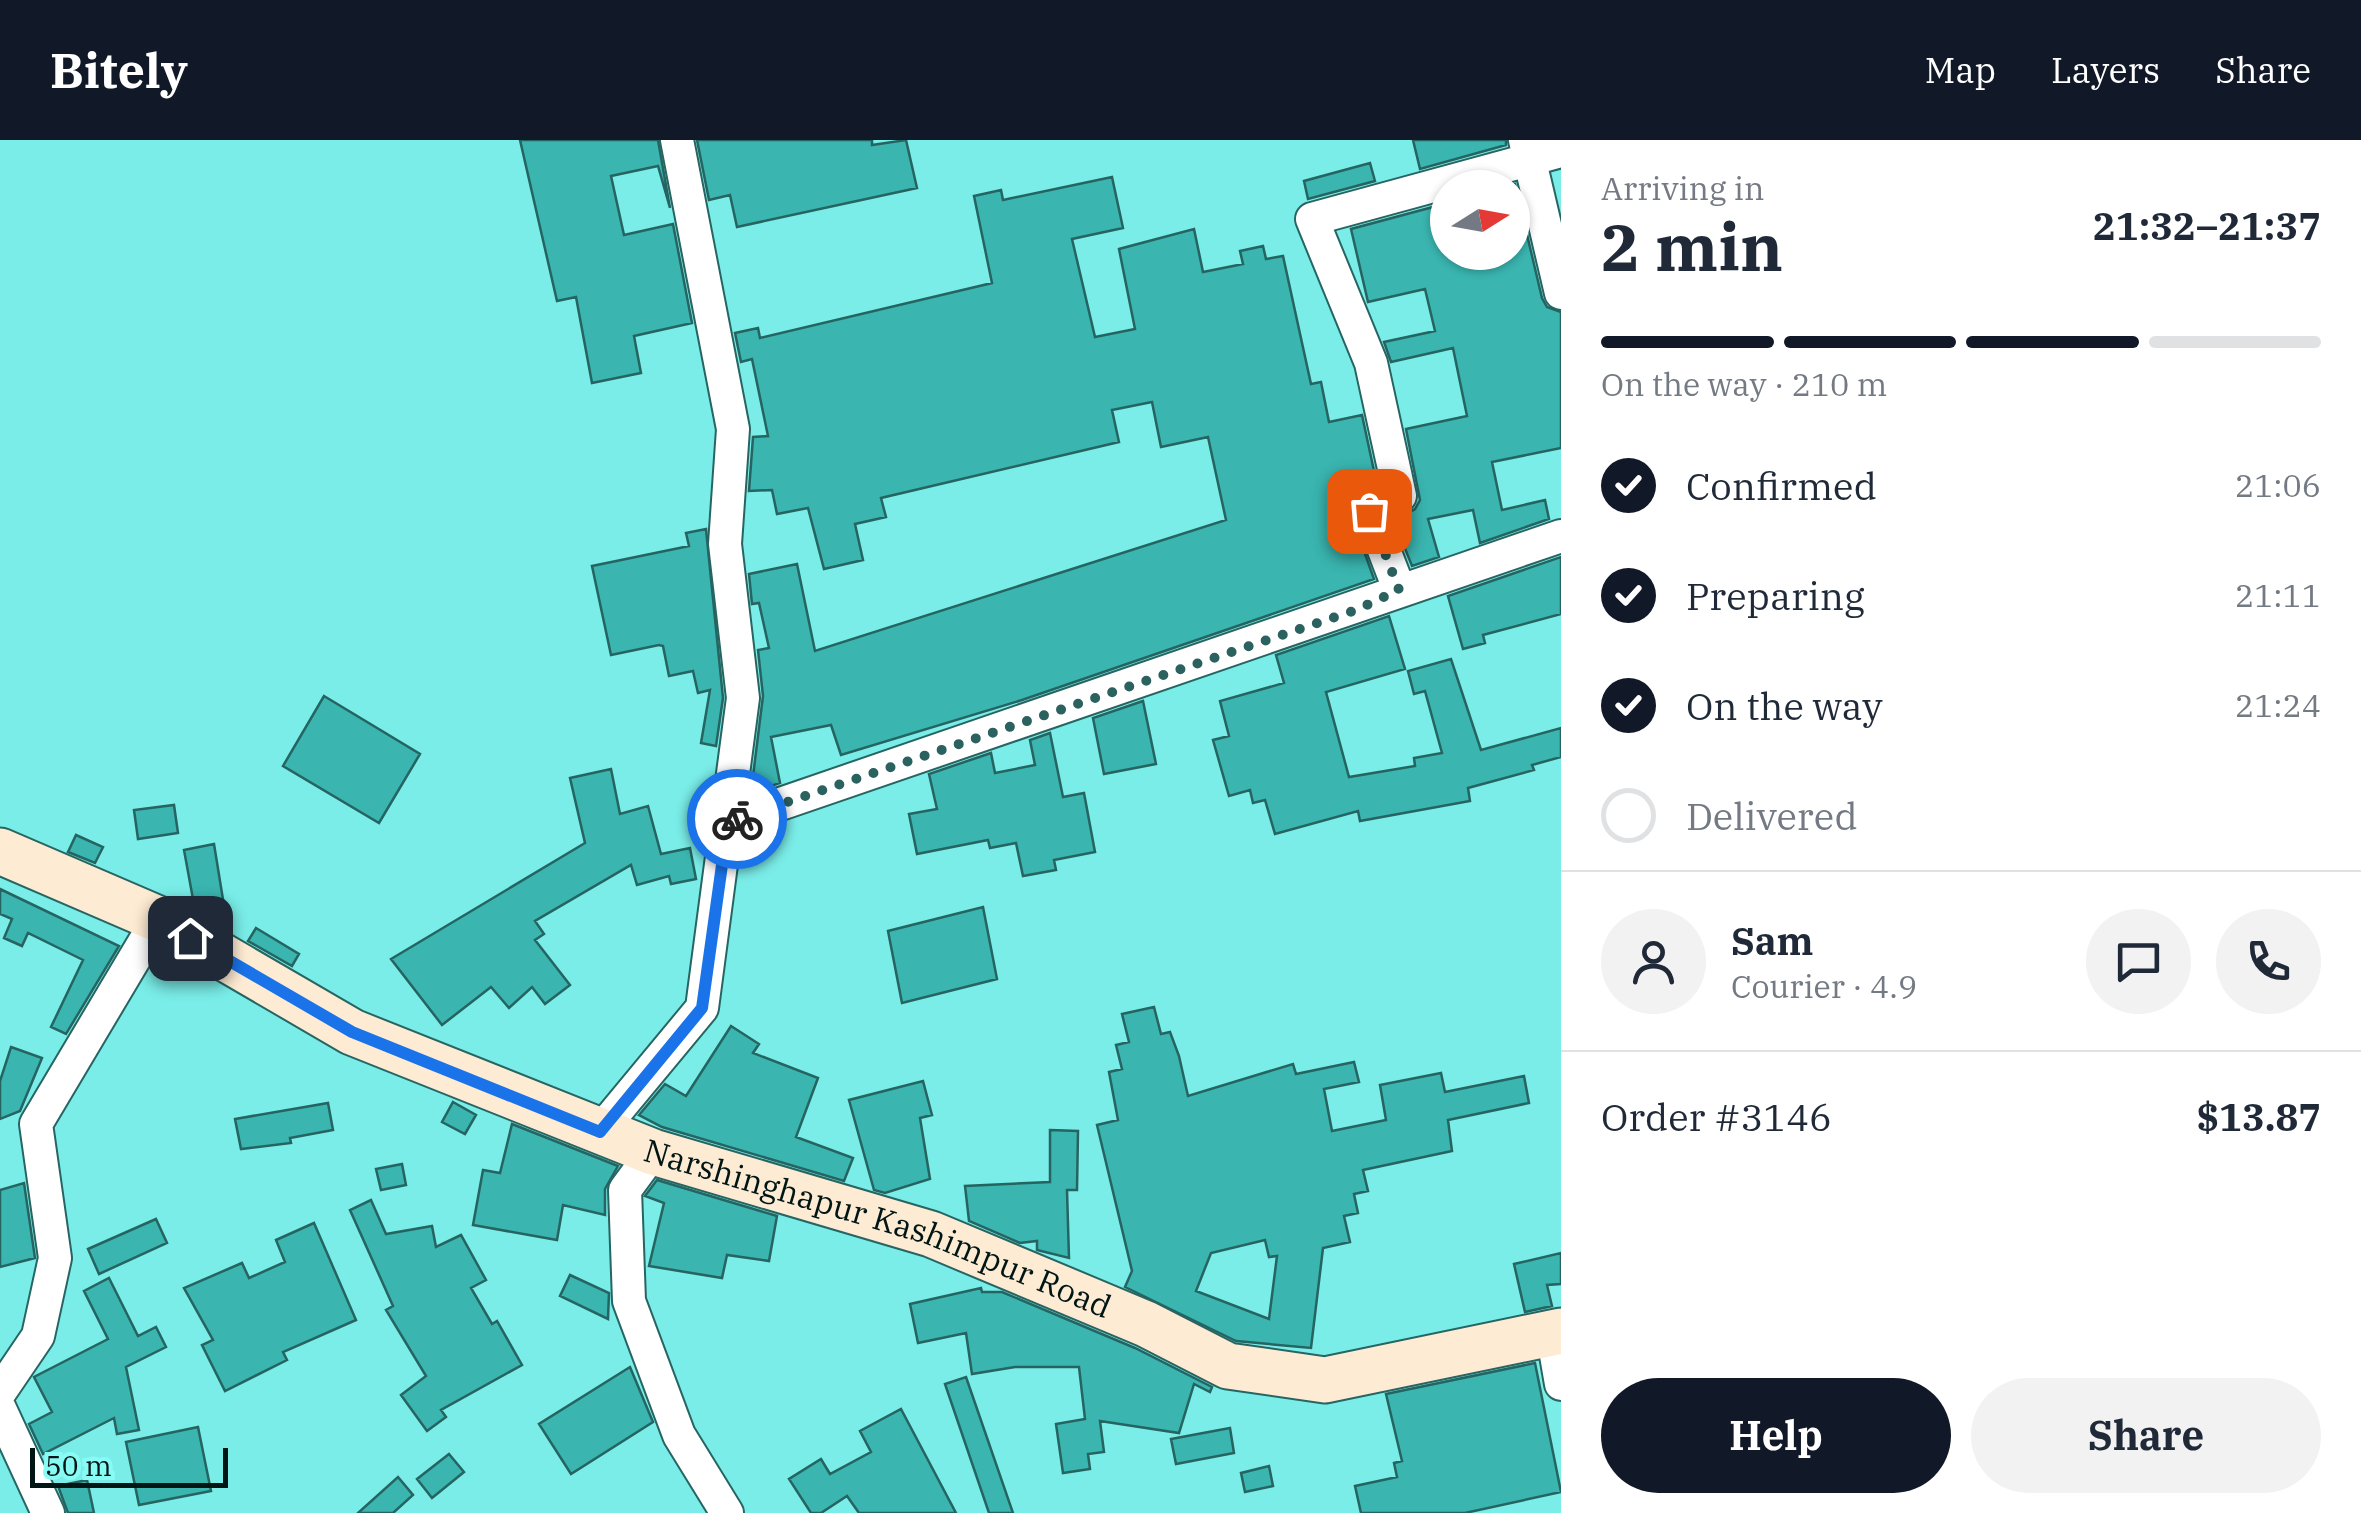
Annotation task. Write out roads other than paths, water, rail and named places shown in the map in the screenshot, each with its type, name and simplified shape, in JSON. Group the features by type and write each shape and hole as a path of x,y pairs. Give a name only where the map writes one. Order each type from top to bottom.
{"street":[{"path":"600,1132 702,1008 743,698 725,544 733,429 677,140"},
{"path":"1399,590 1369,511 1400,496 1371,363 1312,219 1539,149 1561,293"},
{"path":"728,822 1356,610 1399,590 1561,536"},
{"name":"Narshinghapur Kashimpur Road","path":"0,851 158,918 352,1032 654,1152 931,1234 1146,1324 1228,1366 1325,1380 1556,1332"},
{"path":"0,1392 38,1336 55,1258 36,1124 158,918"},
{"path":"654,1152 625,1190 628,1300 679,1435 727,1513"},
{"path":"1556,1332 1561,1384"},
{"path":"0,1409 48,1513"}]}
